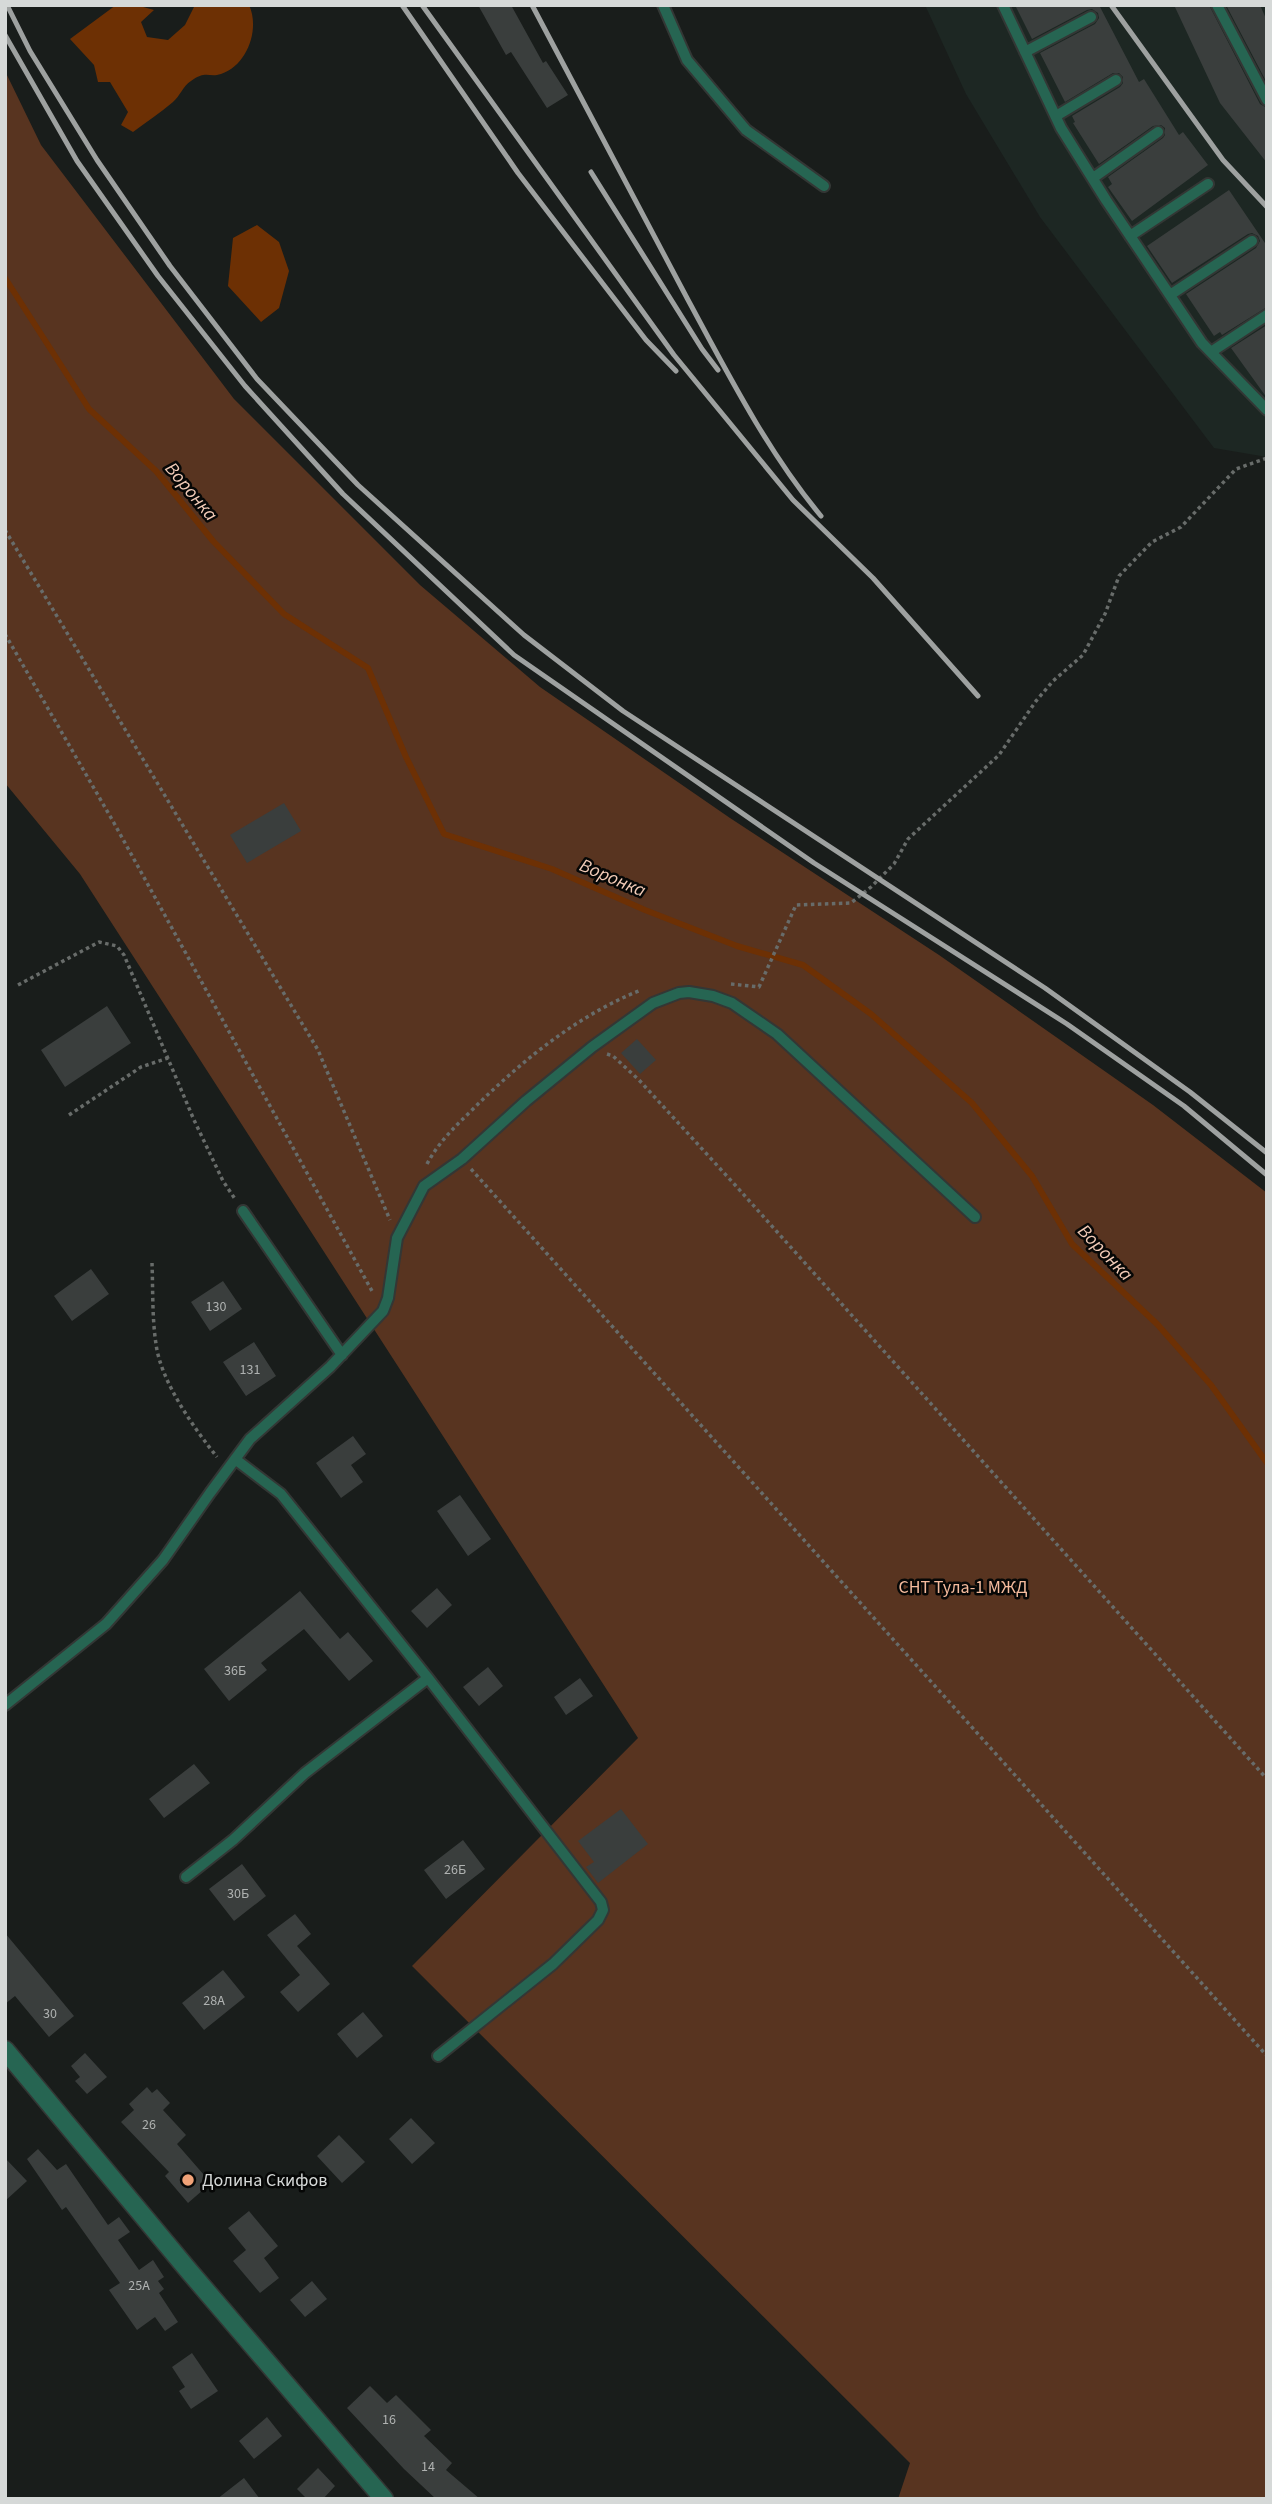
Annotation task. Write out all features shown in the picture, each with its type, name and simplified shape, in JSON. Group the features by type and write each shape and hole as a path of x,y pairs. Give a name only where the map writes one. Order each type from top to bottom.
{"street":[{"path":"5,2050 198,2282 384,2499"}],"lane":[{"path":"663,5 687,60 746,130 824,186"},
{"path":"1003,5 1056,117 1130,236 1202,343 1267,410"},
{"path":"1217,5 1267,100"},
{"path":"1026,52 1091,17"},
{"path":"1056,117 1116,80"},
{"path":"1093,178 1158,132"},
{"path":"1130,236 1208,184"},
{"path":"1170,295 1252,242"},
{"path":"1212,352 1267,315"},
{"path":"5,1704 106,1624 163,1560 250,1439 342,1355 383,1311 388,1298 397,1238 424,1186 462,1159 526,1101 592,1047 653,1003 679,993 701,993 732,1003 777,1034 975,1217"},
{"path":"243,1211 342,1355"},
{"path":"235,1459 281,1494 600,1898 603,1910 598,1920 553,1964 438,2056"},
{"path":"186,1877 233,1840 305,1773 428,1678"}],"path":[{"path":"759,987 796,905 851,903 871,887 894,864 908,839 999,755 1036,701 1053,681 1083,655 1105,614 1119,576 1152,542 1181,527 1236,469 1267,458"},
{"path":"5,530 318,1050 397,1238"},
{"path":"5,634 114,823 383,1311"},
{"path":"18,985 99,942 117,946 124,955 223,1181 243,1211"},
{"path":"424,1186 427,1164 433,1152 508,1075 581,1020 636,992"},
{"path":"592,1047 613,1056 639,1080 1267,1779"},
{"path":"69,1115 141,1067 168,1058"},
{"path":"462,1159 1267,2056"},
{"path":"152,1263 156,1344 163,1370 198,1432 227,1470"}],"shaded area":[{"path":"116,5 136,5 154,10 141,22 147,37 168,40 185,25 195,5 249,5 252,35 245,54 238,63 221,74 196,78 173,102 133,132 121,125 128,112 110,82 98,82 94,65 70,39"},
{"path":"925,5 1267,5 1267,457 1214,448 1040,217 966,94"},
{"path":"257,225 279,242 289,271 279,308 261,322 228,286 233,238"}],"green space":[{"name":"СНТ Тула-1 МЖД","path":"5,71 41,145 234,399 420,585 540,687 730,818 939,955 1153,1105 1267,1193 1267,2499 898,2499 910,2463 412,1966 638,1738 80,874 5,783"}],"building":[{"path":"478,5 511,5 543,63 546,61 568,95 547,108 511,52 506,55"},
{"path":"1015,5 1099,5 1139,82 1144,79 1179,135 1183,132 1208,165 1132,221 1108,187 1112,184 1108,177 1163,138 1165,128 1161,125 1153,126 1099,164 1073,123 1075,122 1072,116 1120,87 1123,77 1119,73 1113,73 1065,102 1040,53 1095,24 1099,18 1098,13 1092,9 1087,10 1032,39"},
{"path":"1174,5 1209,5 1260,104 1267,108 1267,163 1220,103"},
{"path":"1226,5 1260,5 1267,21 1267,83"},
{"path":"1229,190 1267,246 1267,307 1222,335 1220,332 1214,336 1186,294 1256,248 1260,241 1258,236 1248,234 1172,283 1147,246"},
{"path":"1267,325 1267,398 1231,348"},
{"path":"284,803 301,831 247,863 230,835"},
{"path":"107,1006 131,1043 65,1087 41,1050"},
{"path":"637,1039 656,1060 640,1074 621,1053"},
{"path":"91,1269 109,1294 72,1321 54,1296"},
{"path":"223,1281 242,1309 210,1331 191,1302"},
{"path":"254,1342 276,1376 246,1396 223,1362"},
{"path":"353,1436 366,1454 351,1465 363,1482 341,1498 316,1463"},
{"path":"460,1495 491,1539 468,1556 437,1511"},
{"path":"437,1588 452,1605 427,1628 411,1611"},
{"path":"300,1591 340,1639 348,1632 373,1661 349,1681 304,1629 261,1663 267,1670 229,1701 204,1669"},
{"path":"488,1667 503,1686 479,1706 463,1687"},
{"path":"580,1678 593,1696 566,1715 554,1697"},
{"path":"194,1764 210,1783 164,1818 149,1799"},
{"path":"621,1809 648,1844 598,1883 586,1867 594,1862 578,1841"},
{"path":"463,1840 485,1869 446,1899 424,1870"},
{"path":"242,1864 266,1896 234,1921 209,1889"},
{"path":"295,1914 311,1934 297,1946 330,1984 298,2012 280,1992 300,1975 267,1935"},
{"path":"5,1933 74,2016 49,2037 15,1996 5,2004"},
{"path":"223,1970 245,1997 204,2030 182,2003"},
{"path":"363,2012 383,2036 357,2058 337,2034"},
{"path":"85,2053 107,2077 87,2094 75,2081 80,2077 71,2066"},
{"path":"147,2087 152,2093 157,2089 170,2103 163,2110 186,2135 177,2144 211,2183 188,2203 165,2176 169,2172 121,2122 134,2110 129,2104"},
{"path":"411,2118 435,2143 412,2164 389,2139"},
{"path":"339,2135 365,2162 342,2183 317,2156"},
{"path":"38,2149 57,2170 66,2164 108,2225 119,2217 130,2232 118,2240 139,2270 153,2260 164,2277 158,2281 164,2289 159,2293 178,2322 165,2331 155,2317 137,2330 109,2290 120,2283 66,2207 62,2210 27,2159"},
{"path":"5,2158 27,2181 5,2201"},
{"path":"249,2211 278,2246 264,2258 279,2278 260,2293 233,2261 246,2250 228,2228"},
{"path":"312,2281 327,2299 305,2317 290,2300"},
{"path":"192,2353 218,2391 191,2409 179,2391 185,2387 172,2367"},
{"path":"370,2386 387,2403 396,2395 431,2430 424,2436 452,2463 446,2470 480,2499 436,2499 404,2469 347,2408"},
{"path":"267,2417 282,2436 254,2459 239,2441"},
{"path":"318,2468 335,2486 323,2499 307,2499 297,2489"},
{"path":"244,2478 260,2499 217,2499"}],"waterway":[{"name":"Воронка","path":"5,278 89,409 156,471 213,541 284,614 368,668 406,757 444,834 552,869 645,910 737,946 803,965 871,1014 972,1103 1032,1176 1072,1244 1157,1324 1211,1385 1267,1463"}],"railway":[{"path":"7,5 30,51 97,160 170,266 257,379 358,485 524,635 623,711 1045,988 1190,1092 1267,1153"},
{"path":"402,5 518,173 646,340 676,371"},
{"path":"422,5 674,355 793,500 873,578 978,696"},
{"path":"532,5 733,382 765,438 821,516"},
{"path":"1111,5 1223,160 1267,207"},
{"path":"5,35 77,161 158,276 245,386 343,494 514,655 814,863 1067,1024 1184,1106 1267,1175"},
{"path":"591,172 702,349 718,370"}],"place":[{"name":"Долина Скифов","path":"188,2180"}]}
